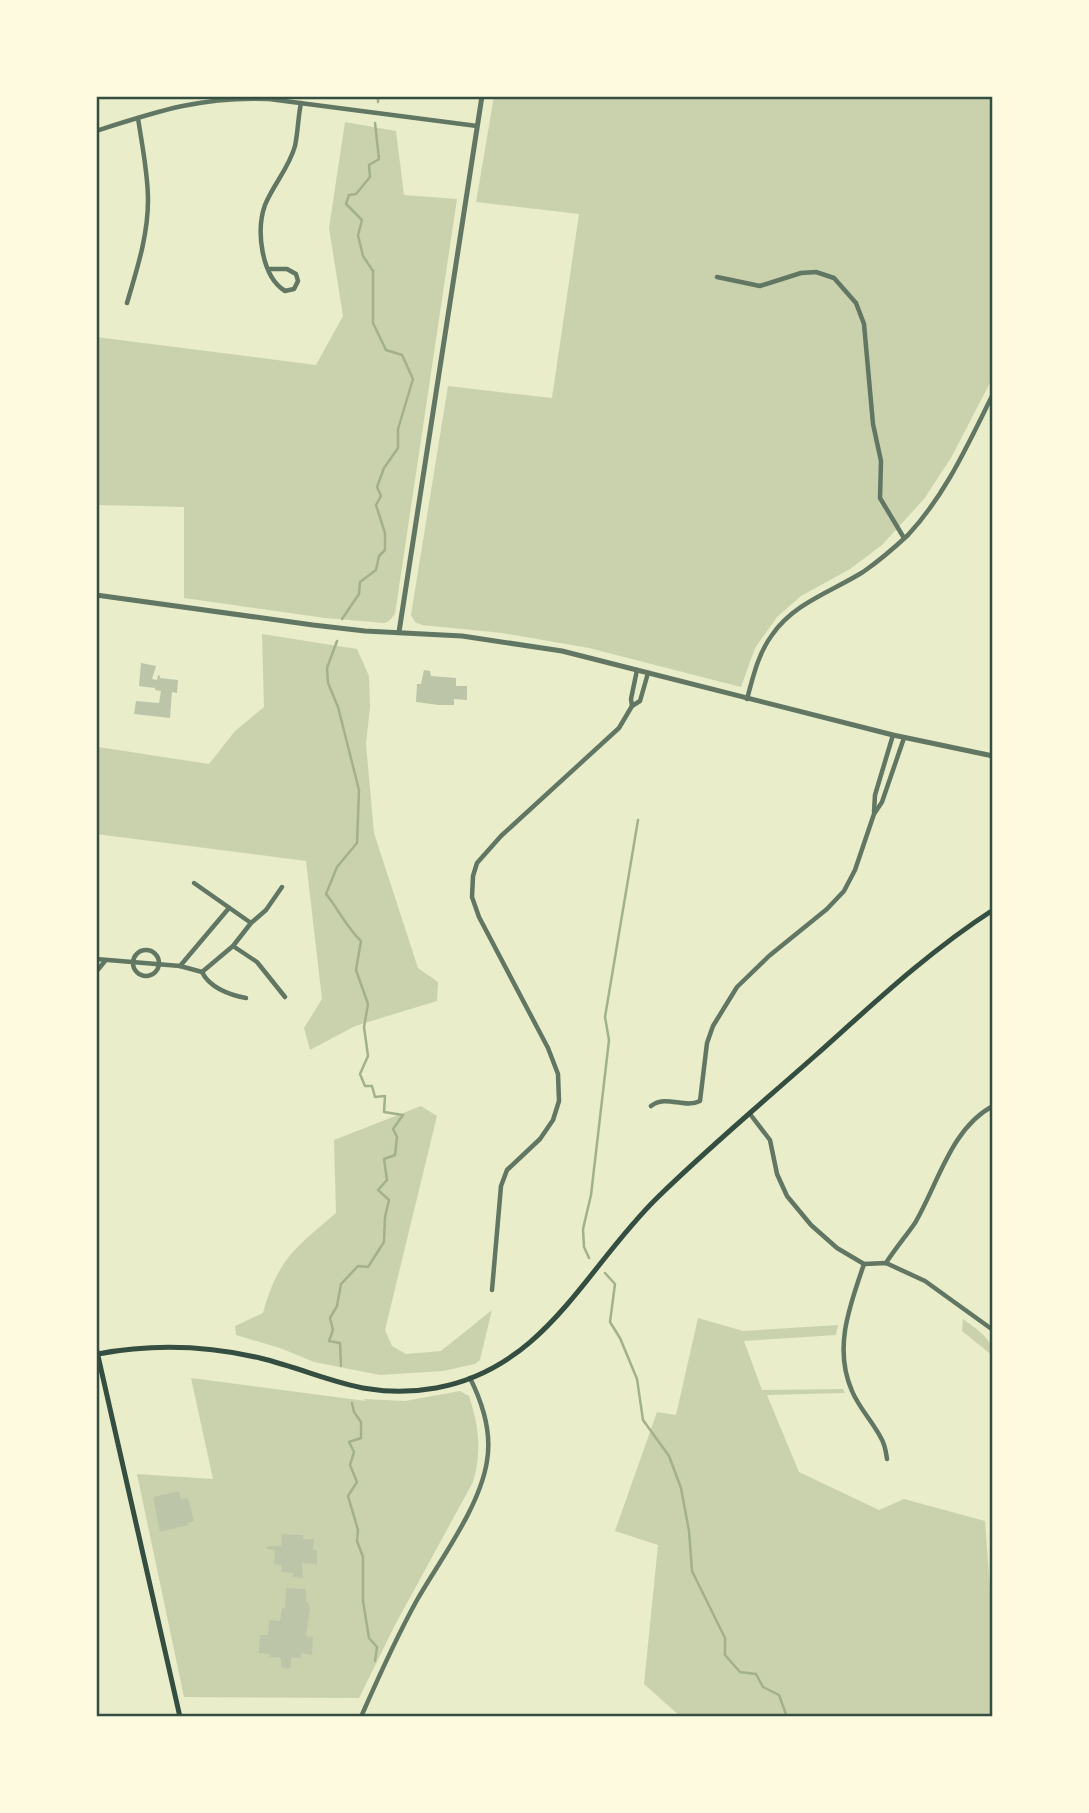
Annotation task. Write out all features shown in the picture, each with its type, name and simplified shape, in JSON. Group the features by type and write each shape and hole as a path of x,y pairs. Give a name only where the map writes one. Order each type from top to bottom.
{"main road":[{"path":"180,1717 97,1351 208,1349 263,1359 347,1386 394,1392 436,1388 470,1378 512,1357 540,1335 564,1310 639,1216 905,975 962,929 993,910"}],"street":[{"path":"399,632 482,96"},
{"path":"96,131 212,99 253,98 477,126"},
{"path":"268,269 287,269 296,274 298,281 294,289 285,291 277,286 268,269 264,257 261,229 265,206 286,169 294,147 301,103"},
{"path":"127,303 146,232 148,201 138,118"},
{"path":"717,276 760,286 801,273 816,272 834,278 856,303 864,324 873,424 881,461 880,498 904,538"},
{"path":"747,699 754,673 772,634 808,601 861,572 904,538 928,511 951,477 993,394"},
{"path":"96,595 313,625 509,641 562,651 904,738 993,756"},
{"path":"632,706 637,670"},
{"path":"492,1290 501,1186 507,1170 540,1139 553,1120 559,1101 559,1087 558,1074 548,1048 479,917 472,897 473,876 482,857 619,728 632,706 640,701 648,673"},
{"path":"874,814 875,795 893,735"},
{"path":"651,1106 658,1101 692,1104 700,1101 707,1043 713,1026 737,987 844,891 855,870 874,814 882,802 904,738"},
{"path":"194,883 251,923"},
{"path":"202,972 233,946 282,887"},
{"path":"180,966 229,908"},
{"path":"233,946 257,962 285,997"},
{"path":"132,962 142,951 148,949 160,964"},
{"path":"96,959 180,966 202,972 206,979 218,988 246,998"},
{"path":"96,972 106,960"},
{"path":"132,962 139,975 145,977 150,976 160,964"},
{"path":"886,1262 914,1224 961,1134 978,1114 993,1106"},
{"path":"750,1114 770,1140 777,1174 787,1196 811,1225 837,1248 864,1264 886,1262 925,1281 993,1330"},
{"path":"864,1264 849,1308 843,1337 845,1365 851,1391 883,1439 887,1459"},
{"path":"361,1717 415,1603 481,1487 489,1432 478,1394 470,1378"}],"green space":[{"path":"494,96 993,96 993,377 951,458 924,499 882,545 850,569 801,596 777,617 755,648 741,687 589,648 502,633 422,625 415,622 411,615 448,386 552,398 579,214 476,202"},
{"path":"345,122 396,131 404,195 457,199 395,614 385,623 325,618 184,598 184,507 96,505 96,337 316,365 343,316 329,228"},
{"path":"262,634 357,649 369,676 370,707 366,744 374,833 418,968 438,982 437,1001 355,1026 310,1050 304,1028 322,999 306,861 96,834 98,747 209,764 235,731 264,707"},
{"path":"421,1106 437,1116 385,1330 392,1346 406,1354 441,1351 492,1310 480,1360 475,1364 443,1371 380,1375 314,1362 280,1348 236,1335 235,1326 263,1313 275,1280 290,1256 336,1213 334,1140"},
{"path":"698,1318 743,1331 838,1325 836,1335 744,1341 762,1390 843,1389 845,1393 767,1395 799,1472 879,1510 904,1499 985,1521 993,1629 993,1717 681,1717 644,1684 658,1545 615,1531 657,1412 676,1415"},
{"path":"963,1319 987,1339 993,1356 962,1331"},
{"path":"191,1378 366,1401 364,1399 405,1401 460,1391 469,1396 478,1439 478,1460 473,1482 395,1625 359,1698 184,1697 137,1474 213,1479"}],"building":[{"path":"141,663 156,666 152,679 157,680 158,675 160,678 178,680 177,693 172,692 170,718 134,714 136,701 159,703 161,691 139,686"},
{"path":"424,670 430,671 431,676 456,678 456,686 467,686 467,700 454,699 454,705 416,702 417,684 421,684"},
{"path":"179,1491 181,1499 188,1498 194,1521 160,1532 153,1497"},
{"path":"282,1534 303,1535 303,1539 314,1539 313,1550 317,1550 317,1564 302,1563 303,1578 292,1577 293,1573 281,1572 282,1565 274,1564 275,1550 267,1549 267,1546 281,1546"},
{"path":"286,1588 306,1589 306,1602 310,1609 306,1636 313,1637 312,1655 301,1653 301,1658 291,1658 291,1667 288,1669 281,1667 281,1658 259,1653 260,1635 268,1635 269,1620 280,1621 282,1608 285,1608"}],"waterway":[{"path":"378,96 378,102"},
{"path":"342,619 359,594 360,582 376,570 379,556 385,550 385,533 376,505 381,496 377,487 384,468 398,448 398,429 413,379 402,355 386,350 373,323 373,271 363,256 358,235 362,220 346,204 349,195 356,194 370,177 369,165 379,159 375,123"},
{"path":"337,641 327,668 328,683 338,707 359,790 357,843 337,867 326,894 361,941 356,970 368,1004 364,1027 368,1056 360,1074 365,1086 372,1086 375,1097 385,1096 384,1112 403,1115 393,1129 397,1137 395,1155 384,1159 387,1180 378,1190 389,1200 384,1242 368,1267 358,1266 341,1284 337,1306 330,1318 333,1330 329,1341 340,1343 341,1366"},
{"path":"589,1258 584,1247 583,1229 591,1195 609,1040 605,1017 638,820"},
{"path":"605,1273 615,1284 610,1322 620,1338 637,1379 643,1420 669,1456 681,1488 689,1531 692,1571 725,1638 725,1655 740,1672 756,1674 763,1687 779,1695 787,1717"},
{"path":"352,1403 361,1422 361,1438 349,1442 354,1452 350,1465 357,1482 348,1496 363,1557 363,1601 369,1638 377,1647 375,1661"}]}
